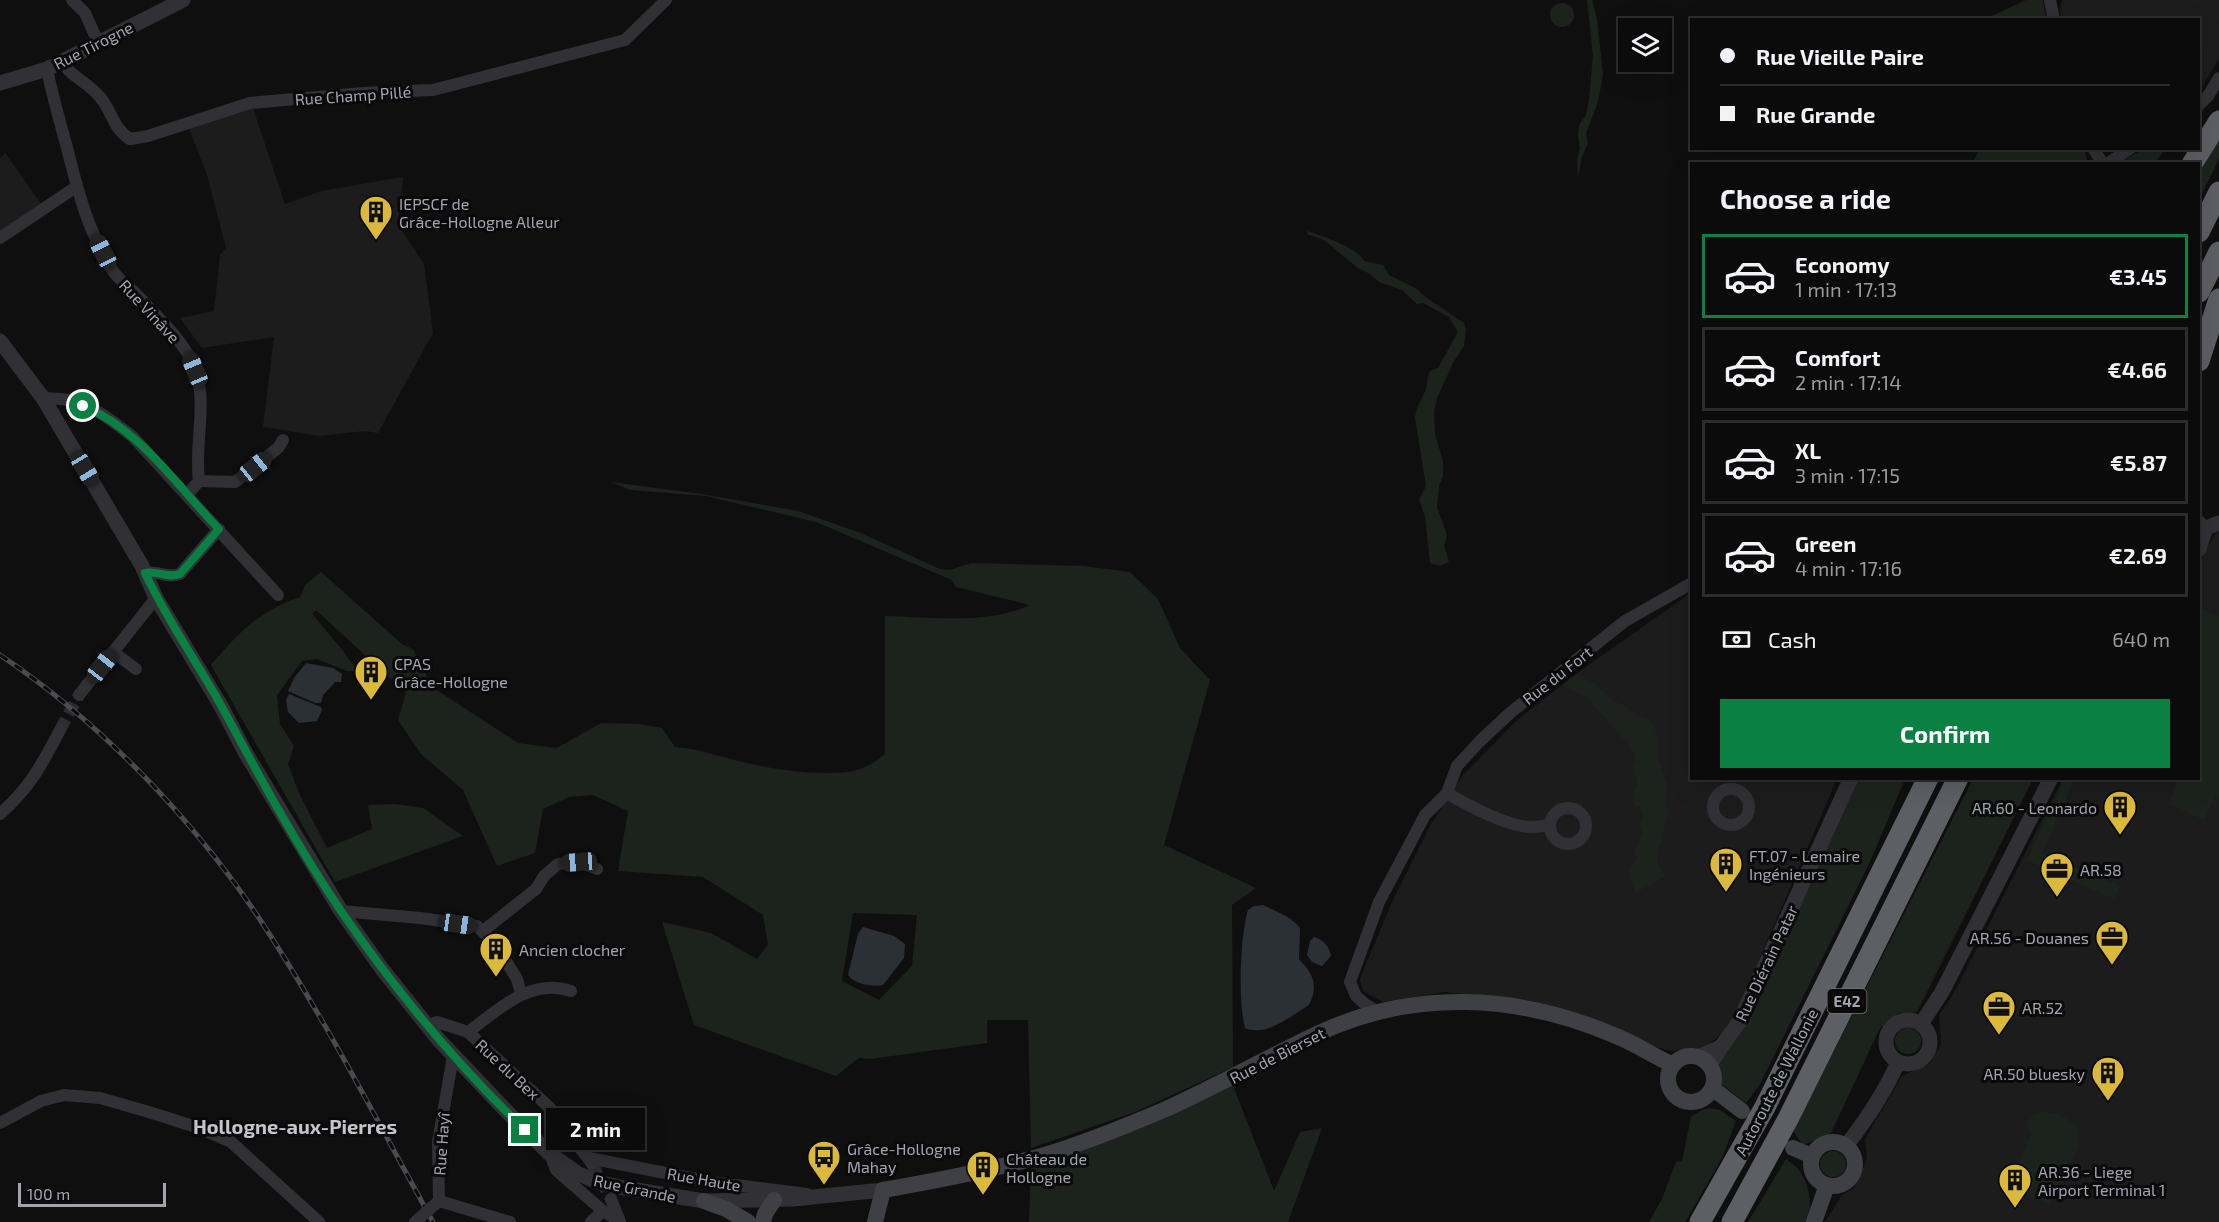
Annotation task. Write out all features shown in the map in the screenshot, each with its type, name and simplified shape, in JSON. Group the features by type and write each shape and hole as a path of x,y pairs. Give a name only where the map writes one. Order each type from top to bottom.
{"highway":[{"path":"2193,162 2219,121"},
{"path":"2200,230 2219,192"},
{"path":"2200,290 2219,252"},
{"path":"2200,358 2219,299"},
{"name":"Autoroute de Wallonie","path":"1700,1222 1765,1107 1927,780"},
{"name":"Autoroute de Wallonie","path":"1732,1222 1788,1119 1957,780"}],"main road":[{"name":"Rue de Bierset","path":"883,1191 1039,1156 1106,1134 1216,1086 1317,1034 1378,1012 1422,1004 1455,1000 1531,1009 1618,1036 1673,1065"},
{"path":"1684,1057 1704,1062 1714,1080 1707,1095 1693,1102 1677,1098 1668,1082 1673,1065 1684,1057"},
{"path":"1712,1088 1742,1111"},
{"path":"1838,1143 1846,1146 1855,1161 1850,1178 1836,1186 1819,1181 1813,1174 1812,1156 1823,1145 1838,1143"},
{"path":"1793,1148 1812,1156"},
{"path":"1814,1222 1827,1185"},
{"path":"875,1222 883,1191"},
{"path":"763,1222 774,1200"},
{"path":"704,1201 726,1209 748,1222"}],"street":[{"path":"72,0 85,13 98,42"},
{"name":"Rue Tirogne","path":"0,83 47,69 183,0"},
{"name":"Rue Champ Pillé","path":"61,62 102,99 115,125 122,134 130,139 148,136 250,102 433,90 625,40 666,0"},
{"path":"2050,0 2054,18"},
{"name":"Rue Vinâve","path":"47,69 76,187 91,230 114,273 148,308 190,358 201,390 202,418 193,488"},
{"path":"2200,104 2219,78"},
{"path":"2108,162 2128,150"},
{"path":"0,238 76,187"},
{"name":"Rue Grande","path":"0,341 43,398 145,573 156,598 341,911 382,969 453,1056 550,1154 577,1173 608,1185 704,1201 774,1200 883,1191"},
{"path":"43,398 68,400 114,421 193,488 219,529 278,595"},
{"path":"193,488 235,482 278,448 283,440"},
{"path":"2200,547 2204,539 2201,526 2219,522"},
{"path":"145,573 152,571 173,577 180,574 219,529"},
{"name":"Rue du Fort","path":"1378,1012 1365,1005 1356,996 1350,982 1354,968 1379,902 1425,815 1447,793 1457,766 1510,713 1625,621 1690,584"},
{"path":"80,695 156,598"},
{"path":"113,652 136,669"},
{"path":"0,814 20,796 36,776 60,730"},
{"name":"Rue Diérain Patar","path":"1704,1062 1721,1047 1739,1022 1850,780"},
{"path":"1921,1024 1942,992 1964,951 2050,780"},
{"path":"1447,793 1472,808 1519,825 1530,827 1550,825"},
{"path":"483,931 536,889 544,876 558,864 579,862 597,869"},
{"path":"341,911 477,926 496,945 517,979 521,994"},
{"path":"428,1026 436,1022 468,1032 521,994 560,987 571,991"},
{"path":"1905,1020 1913,1020 1921,1024 1929,1036 1930,1043 1925,1056 1910,1064 1898,1062 1891,1057 1885,1042 1891,1027 1905,1020"},
{"name":"Rue du Bex","path":"468,1032 550,1108 590,1161"},
{"name":"Rue Hayî","path":"439,1201 438,1142 453,1056"},
{"path":"1846,1146 1870,1114 1891,1079 1898,1062"},
{"path":"0,1123 41,1101 64,1095 100,1098 149,1112 199,1128 231,1142 320,1222"},
{"path":"550,1154 556,1170 619,1222"},
{"name":"Rue Haute","path":"590,1161 711,1182 819,1197"},
{"path":"611,1199 619,1222"},
{"path":"415,1222 439,1201 510,1222"},
{"path":"591,1222 603,1211"}],"shaded area":[{"path":"1587,0 1592,0 1597,19 1603,74 1598,102 1586,133 1588,143 1582,157 1578,177 1579,125 1586,115 1593,56"},
{"path":"2026,0 2043,0 2046,18 1987,18"},
{"path":"2062,0 2219,0 2219,59 2200,89 2200,18 2061,18"},
{"path":"1562,3 1571,6 1574,15 1571,24 1562,27 1553,24 1550,15 1553,6"},
{"path":"253,108 285,204 321,191 403,177 398,225 424,264 433,333 378,433 365,431 319,436 263,427 274,337 202,348 180,318 214,311 220,255 226,248 207,175 188,126"},
{"path":"2219,130 2219,159 2200,198 2200,162"},
{"path":"1979,150 2084,150 2088,162 1973,162"},
{"path":"2141,150 2164,150 2156,162 2122,162"},
{"path":"5,153 42,205 0,234 0,158"},
{"path":"1308,231 1348,247 1364,261 1383,265 1389,275 1417,289 1464,323 1466,329 1464,346 1454,361 1437,398 1434,412 1435,434 1443,461 1443,476 1439,486 1437,507 1447,535 1444,546 1449,562 1440,566 1430,563 1425,516 1419,500 1426,486 1415,418 1430,371 1438,368 1458,332 1449,317 1423,303 1417,304 1402,290 1379,282 1324,240 1307,234"},
{"path":"611,482 702,494 798,511 861,533 940,569 950,570 971,563 1083,566 1130,572 1158,599 1180,648 1210,680 1164,845 1256,888 1232,905 1233,1067 1135,1112 1031,1148 1028,1020 987,1020 987,1043 870,1059 859,1058 836,1076 694,1025 662,922 711,933 757,959 768,945 763,915 703,877 618,871 628,811 593,795 569,797 543,809 535,853 497,866 463,790 421,754 398,720 406,693 316,610 312,614 357,671 347,671 317,659 302,661 277,695 280,724 294,746 288,764 299,793 327,848 372,829 368,805 395,804 423,808 463,836 335,882 211,665 250,624 273,609 300,597 305,585 321,572 403,645 413,649 432,687 518,743 557,748 601,723 639,724 662,728 675,747 767,767 821,773 857,770 872,764 885,754 885,616 977,618 1030,605 956,587 952,580 816,522 706,496 630,490","holes":["853,913 917,915 912,966 879,1000 842,981"]},
{"path":"2219,531 2219,1222 1825,1222 1842,1195 1854,1188 1867,1159 1865,1139 1902,1076 1930,1063 1941,1044 1939,1015 1954,993 2062,780 2200,780 2200,562 2214,535"},
{"path":"1690,593 1690,780 1837,780 1730,1027 1704,1048 1671,1051 1653,1046 1593,1018 1526,1000 1444,992 1383,1002 1363,991 1360,979 1392,902 1431,824 1463,775 1516,721 1576,674"},
{"path":"2200,608 2219,616 2219,797 2215,796 2204,820 2168,804 2179,780 2200,780"},
{"path":"306,663 333,668 342,674 341,682 335,682 323,695 321,703 315,703 288,691 294,678"},
{"path":"1576,674 1594,683 1611,700 1638,716 1649,719 1655,729 1659,746 1658,758 1668,787 1665,799 1669,815 1657,854 1659,865 1665,876 1635,893 1629,870 1637,858 1634,852 1642,833 1639,824 1643,816 1640,807 1635,806 1632,797 1638,785 1633,768 1636,759 1633,750 1588,698 1563,685"},
{"path":"289,694 321,707 317,721 299,723 288,712 286,700"},
{"path":"1856,780 1905,780 1869,864 1760,1084 1746,1103 1720,1083 1720,1064"},
{"path":"1972,780 2033,780 1917,1012 1898,1013 1880,1028 1831,1133 1803,1145 1793,1131"},
{"path":"2064,780 2075,780 2042,853 2120,886 2114,899 2027,860"},
{"path":"1263,905 1288,917 1300,928 1299,959 1311,975 1314,991 1309,1005 1270,1028 1253,1030 1245,1028 1243,1017 1242,952 1248,910 1254,906"},
{"path":"863,927 894,936 905,944 904,958 883,985 864,984 848,975 858,934"},
{"path":"1314,937 1323,941 1330,952 1331,956 1322,966 1312,962 1307,955 1310,941"},
{"path":"1908,1028 1917,1032 1921,1041 1917,1050 1908,1054 1899,1050 1895,1041 1899,1032"},
{"path":"1232,1083 1274,1191 1300,1132 1322,1128 1288,1222 1029,1222 1031,1166"},
{"path":"1708,1108 1720,1110 1736,1121 1722,1158 1685,1222 1649,1222 1662,1199 1676,1162 1682,1161 1691,1117"},
{"path":"2042,1112 2064,1117 2079,1131 2077,1143 2079,1145 2049,1205 2007,1185 2031,1135 2027,1124 2033,1115"},
{"path":"1833,1151 1842,1155 1846,1164 1842,1173 1833,1177 1824,1173 1820,1164 1824,1155"},
{"path":"1786,1159 1798,1169 1805,1181 1810,1202 1806,1222 1748,1222"}],"tunnel":[{"path":"60,730 79,695"},
{"path":"592,1164 611,1199"}],"railway":[{"path":"0,655 37,681 107,740 173,807 231,878 304,990 433,1222"}],"place":[{"name":"IEPSCF de Grâce-Hollogne Alleur","path":"376,241"},
{"name":"CPAS Grâce-Hollogne","path":"371,701"},
{"name":"AR.60 - Leonardo","path":"2120,836"},
{"name":"FT.07 - Lemaire Ingénieurs","path":"1726,893"},
{"name":"AR.58","path":"2057,898"},
{"name":"AR.56 - Douanes","path":"2112,966"},
{"name":"Ancien clocher","path":"496,978"},
{"name":"AR.52","path":"1999,1036"},
{"name":"AR.50 bluesky","path":"2108,1102"},
{"name":"Grâce-Hollogne Mahay","path":"824,1186"},
{"name":"Château de Hollogne","path":"983,1196"},
{"name":"AR.36 - Liege Airport Terminal 1","path":"2015,1209"}],"district":[{"name":"Hollogne-aux-Pierres","path":"295,1126"}],"route":[{"path":"83,406 114,421 133,437 219,529 180,574 173,577 152,571 145,573 156,598 221,706 244,752 341,911 382,969 438,1039 525,1130"}]}
